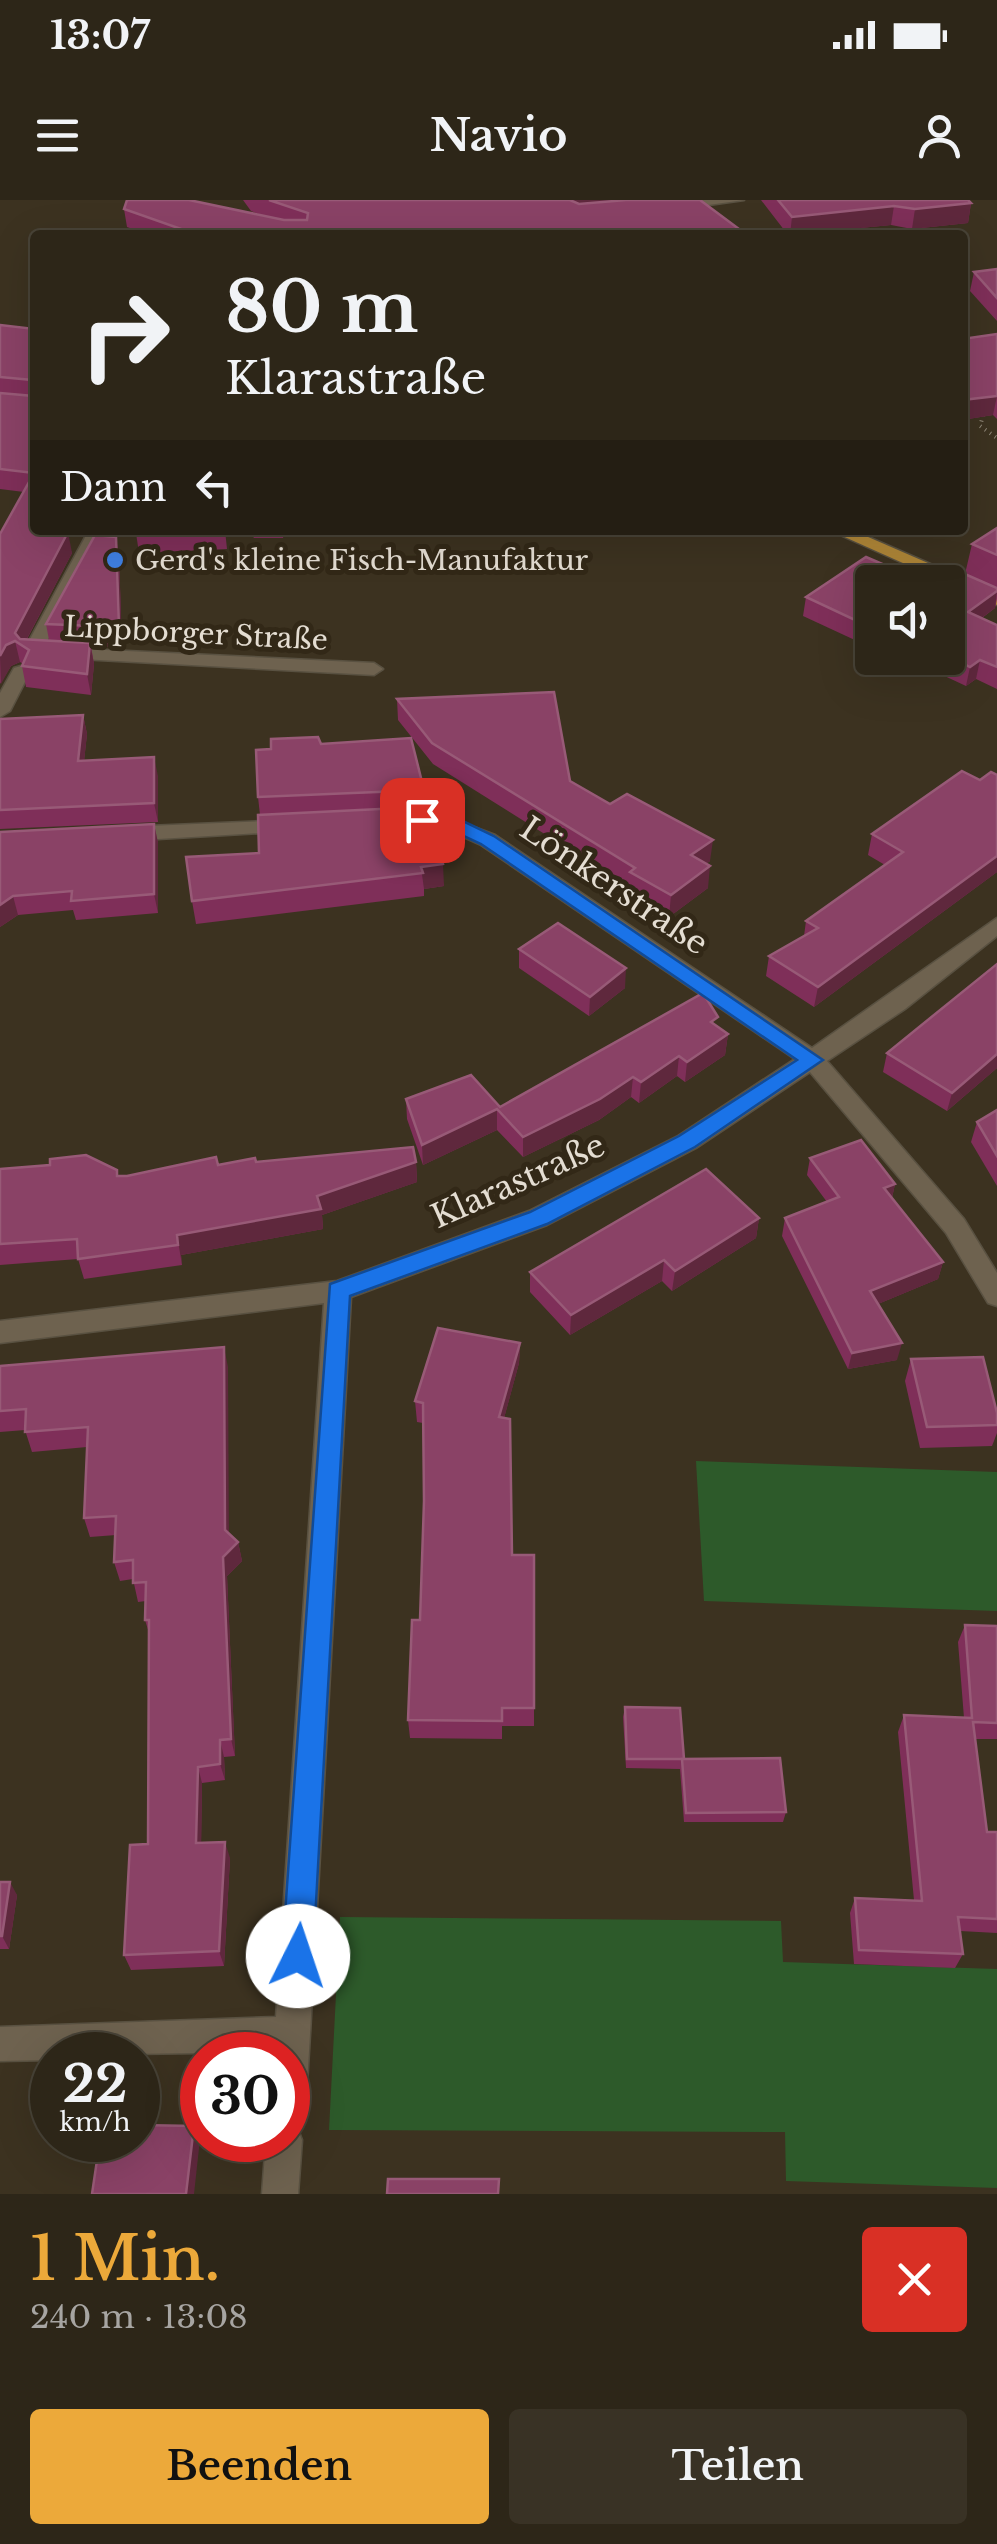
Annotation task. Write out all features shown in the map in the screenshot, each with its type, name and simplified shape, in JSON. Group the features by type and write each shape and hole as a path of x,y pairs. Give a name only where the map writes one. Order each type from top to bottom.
{"main road":[{"path":"849,535 997,600"}],"street":[{"path":"658,207 737,200"},
{"name":"Lippborger Straße","path":"95,535 32,652 374,670"},
{"path":"0,710 21,672"},
{"name":"Lönkerstraße","path":"384,822 422,820 458,826 488,840 813,1060 955,1226 997,1296"},
{"path":"96,836 307,826"},
{"name":"Klarastraße","path":"0,1332 338,1291 538,1218 687,1142 897,1002 997,925"},
{"path":"293,2032 338,1291"},
{"path":"0,2044 180,2038"},
{"path":"280,2194 282,2162"}],"path":[{"path":"987,405 980,426 997,438"}],"green space":[{"path":"696,1461 997,1472 997,1611 704,1601"},
{"path":"340,1917 781,1921 783,1962 997,1969 997,2188 786,2181 785,2132 329,2130"}],"building":[{"path":"127,200 189,200 284,220 307,220 308,213 269,200 570,200 579,204 700,200 740,230 184,230 124,209"},
{"path":"778,200 971,203 915,209 894,206 792,217"},
{"path":"997,269 997,298 974,272"},
{"path":"0,325 30,328 30,380 0,377"},
{"path":"997,334 997,396 968,399 968,338"},
{"path":"0,393 30,396 30,473 0,469"},
{"path":"30,480 30,535 66,535 15,633 20,639 90,643 87,674 22,666 29,650 15,641 6,645 0,656 0,534"},
{"path":"997,528 997,555 972,544"},
{"path":"95,535 116,537 119,627 46,624"},
{"path":"866,557 885,565 855,565 855,620 806,597"},
{"path":"965,574 997,588 968,612 997,625 997,667 980,660 970,667 965,664"},
{"path":"554,692 570,781 610,804 627,794 713,840 691,855 710,866 671,895 630,872 635,868 432,743 397,699"},
{"path":"83,715 78,761 154,757 154,803 0,810 0,719"},
{"path":"318,737 321,744 411,738 424,790 258,797 256,750 271,749 271,739"},
{"path":"962,771 980,780 991,772 997,775 997,856 818,987 769,956 818,928 806,921 903,852 872,834"},
{"path":"429,809 443,864 421,867 423,873 192,901 186,857 259,853 258,815"},
{"path":"154,824 154,894 71,901 72,891 13,896 0,905 0,832"},
{"path":"558,923 626,968 590,997 519,949"},
{"path":"997,964 997,1054 952,1093 887,1053"},
{"path":"703,993 718,1017 711,1022 728,1034 687,1062 679,1056 641,1082 633,1077 600,1099 523,1137 497,1109 422,1145 406,1099 471,1075 500,1107"},
{"path":"997,1110 997,1156 977,1122"},
{"path":"861,1140 895,1184 884,1188 943,1262 870,1291 902,1343 852,1353 785,1218 839,1197 810,1158"},
{"path":"413,1147 416,1162 317,1196 321,1209 177,1235 178,1245 78,1259 77,1239 0,1244 0,1169 50,1165 50,1159 86,1155 117,1170 117,1176 127,1176 216,1157 218,1165 255,1158 256,1162"},
{"path":"706,1169 759,1218 675,1271 664,1260 571,1315 530,1272"},
{"path":"438,1328 520,1343 499,1417 510,1419 512,1555 534,1555 534,1708 502,1708 502,1721 408,1720 412,1620 420,1620 424,1501 423,1403 415,1401"},
{"path":"224,1347 225,1530 238,1542 223,1557 231,1739 220,1740 220,1764 198,1767 196,1843 225,1842 219,1951 124,1955 130,1845 148,1844 146,1582 133,1583 133,1560 114,1562 116,1516 84,1518 88,1427 25,1432 26,1409 0,1411 0,1366"},
{"path":"983,1357 997,1425 927,1427 911,1359"},
{"path":"965,1625 997,1626 997,1723 973,1722 987,1832 997,1832 997,1919 958,1917 963,1954 859,1950 855,1898 922,1901 904,1715 972,1718"},
{"path":"625,1707 680,1708 684,1759 627,1759"},
{"path":"780,1758 786,1812 686,1813 682,1759"},
{"path":"0,1882 10,1882 2,1936 0,1936"},
{"path":"160,2125 180,2126 180,2162 190,2162 186,2194 92,2194 97,2162 160,2162"},
{"path":"388,2179 499,2179 498,2194 387,2194"}],"place":[{"name":"Gerd's kleine Fisch-Manufaktur","path":"115,560"}],"route":[{"path":"298,1956 338,1291 538,1218 687,1142 813,1060 488,840 458,826 422,820"}]}
